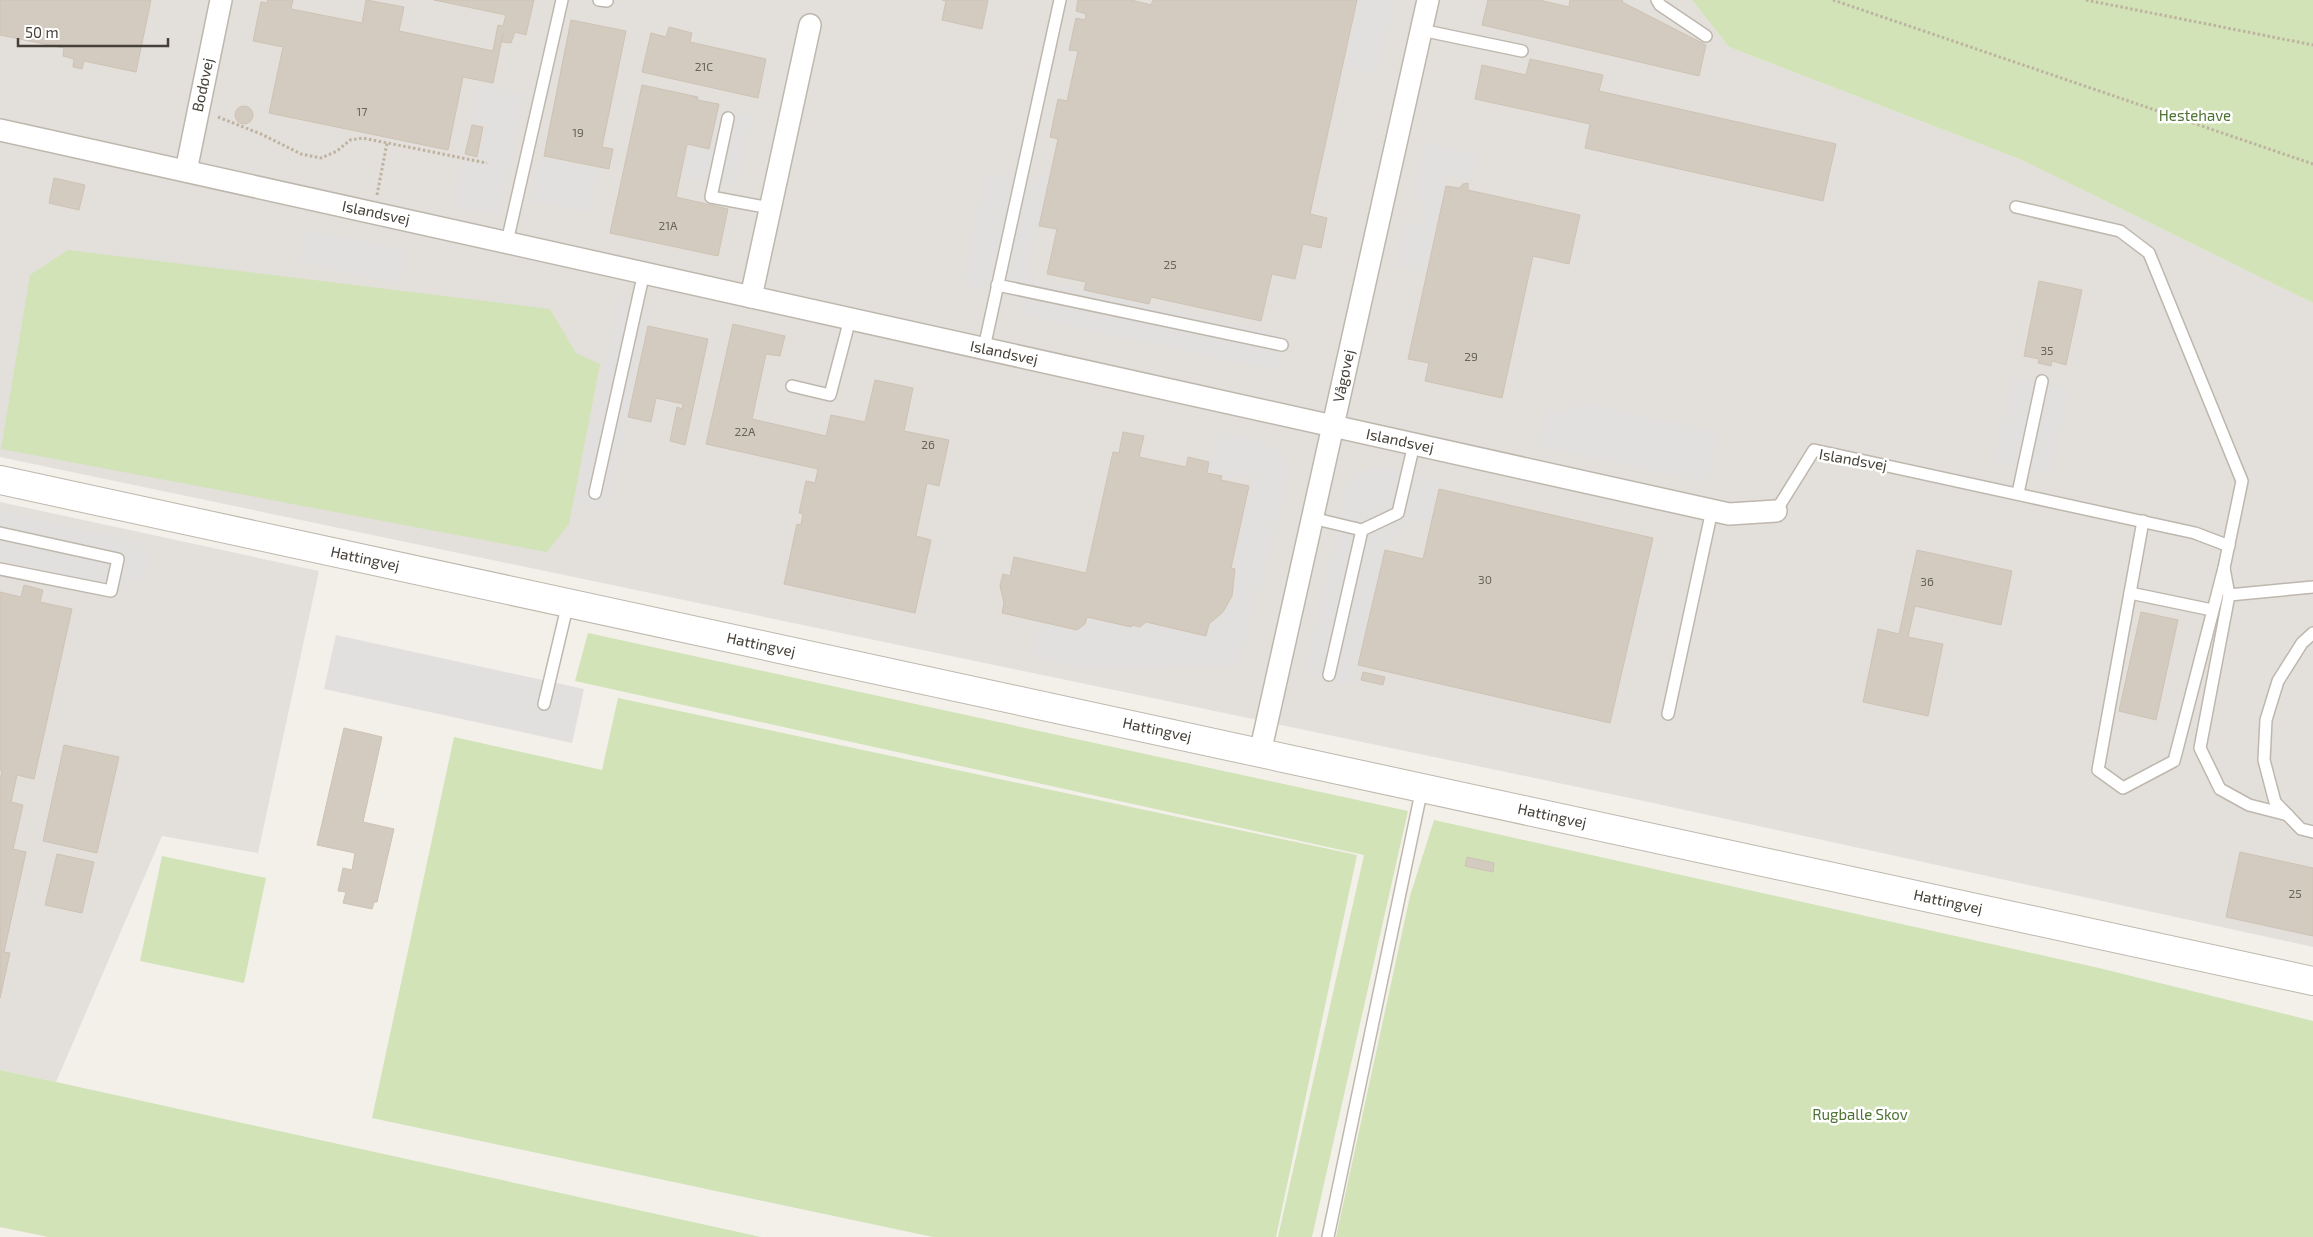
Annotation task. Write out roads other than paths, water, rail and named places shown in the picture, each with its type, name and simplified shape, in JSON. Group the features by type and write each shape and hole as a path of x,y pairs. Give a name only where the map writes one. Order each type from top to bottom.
{"street":[{"name":"Bodøvej","path":"186,171 221,0"},
{"name":"Vågøvej","path":"1260,753 1428,0"},
{"path":"751,297 810,25"},
{"name":"Islandsvej","path":"0,130 1729,514 1776,511"},
{"name":"Hattingvej","path":"0,480 2313,980"}],"lane":[{"path":"507,242 562,0"},
{"path":"984,348 1060,0"},
{"path":"1657,0 1706,36"},
{"path":"1421,30 1522,51"},
{"path":"728,118 711,197 770,208"},
{"path":"2016,207 2120,231 2149,252 2242,481 2224,568 2174,761 2123,788 2098,770 2143,522"},
{"path":"595,493 644,272"},
{"path":"997,286 1282,345"},
{"path":"792,386 830,395 850,319"},
{"path":"2018,493 2042,381"},
{"path":"1312,518 1362,530 1398,513 1414,444"},
{"name":"Islandsvej","path":"1776,511 1814,450 2196,533 2229,546"},
{"path":"1668,714 1712,510"},
{"path":"1329,675 1362,530"},
{"path":"0,533 118,559 111,591 0,569"},
{"path":"2224,568 2229,595 2200,748 2220,789 2249,805 2288,815"},
{"path":"2229,595 2313,587"},
{"path":"2130,593 2212,610"},
{"path":"544,704 568,603"},
{"path":"2313,633 2302,643 2278,681 2266,720 2264,760 2276,802 2301,829 2313,832"},
{"path":"2188,706 2207,710"},
{"path":"1328,1237 1422,788"}],"park label":[{"name":"Hestehave","path":"2195,116"},
{"name":"Rugballe Skov","path":"1860,1115"}]}
